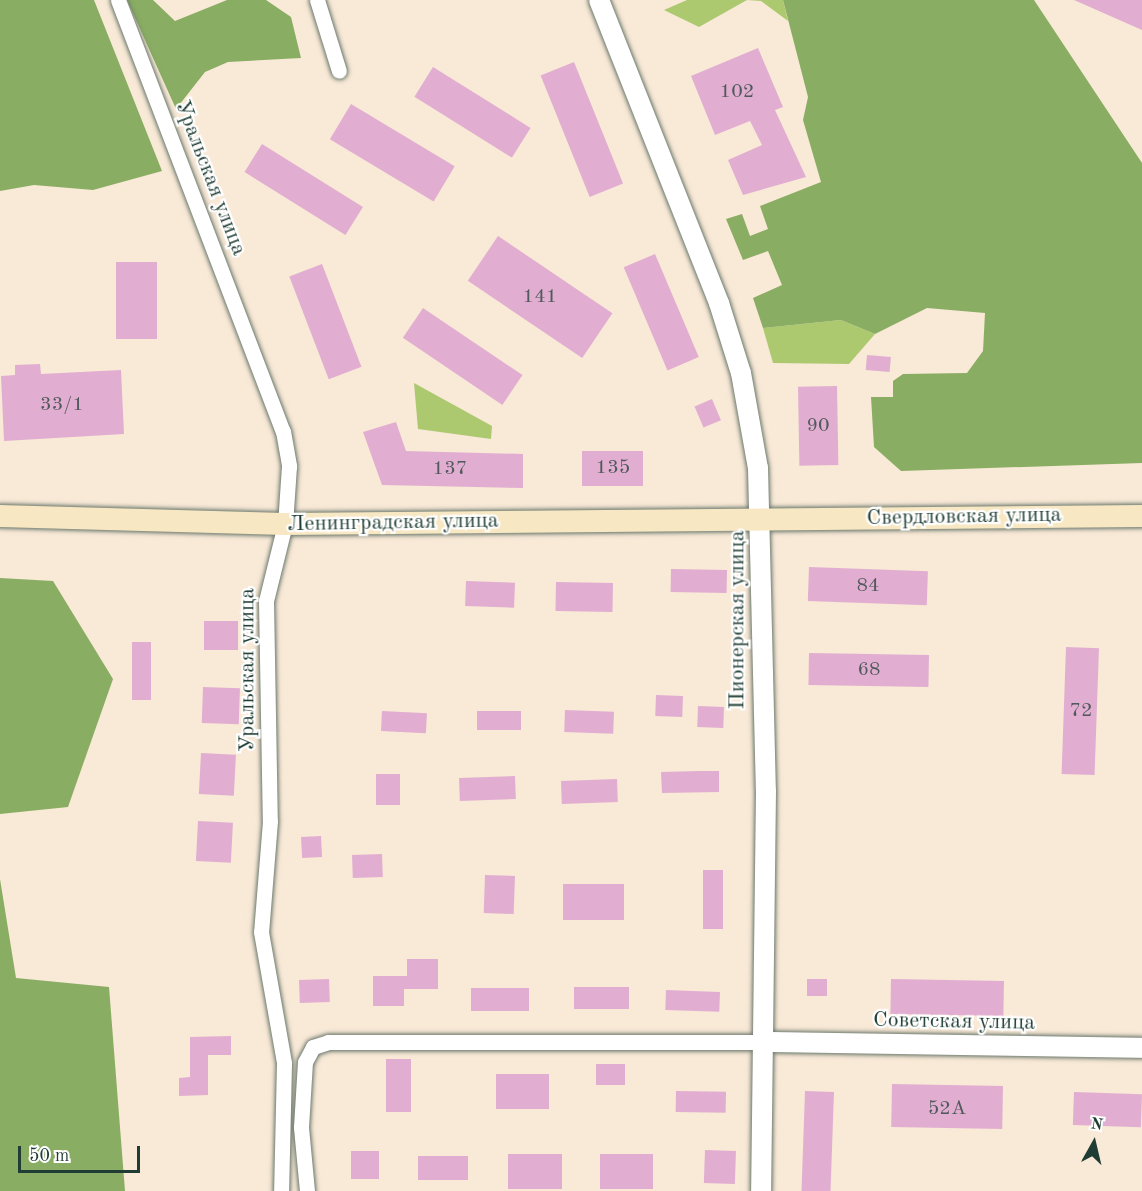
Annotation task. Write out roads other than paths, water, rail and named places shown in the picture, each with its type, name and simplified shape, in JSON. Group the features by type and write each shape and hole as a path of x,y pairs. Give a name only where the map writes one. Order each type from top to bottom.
{"main road":[{"name":"Ленинградская улица","path":"0,516 285,524 786,520"},
{"name":"Свердловская улица","path":"786,520 1142,516"}],"street":[{"name":"Уральская улица","path":"118,0 283,431 289,466 285,524 266,601 270,821 261,932 284,1063 281,1191"},
{"path":"317,0 339,72"},
{"name":"Пионерская улица","path":"599,0 738,363 762,521 765,1042 761,1191"},
{"path":"307,1191 301,1127 305,1062 313,1047 328,1042 765,1042"},
{"name":"Советская улица","path":"765,1042 1142,1048"},
{"path":"284,1063 305,1062"}]}
